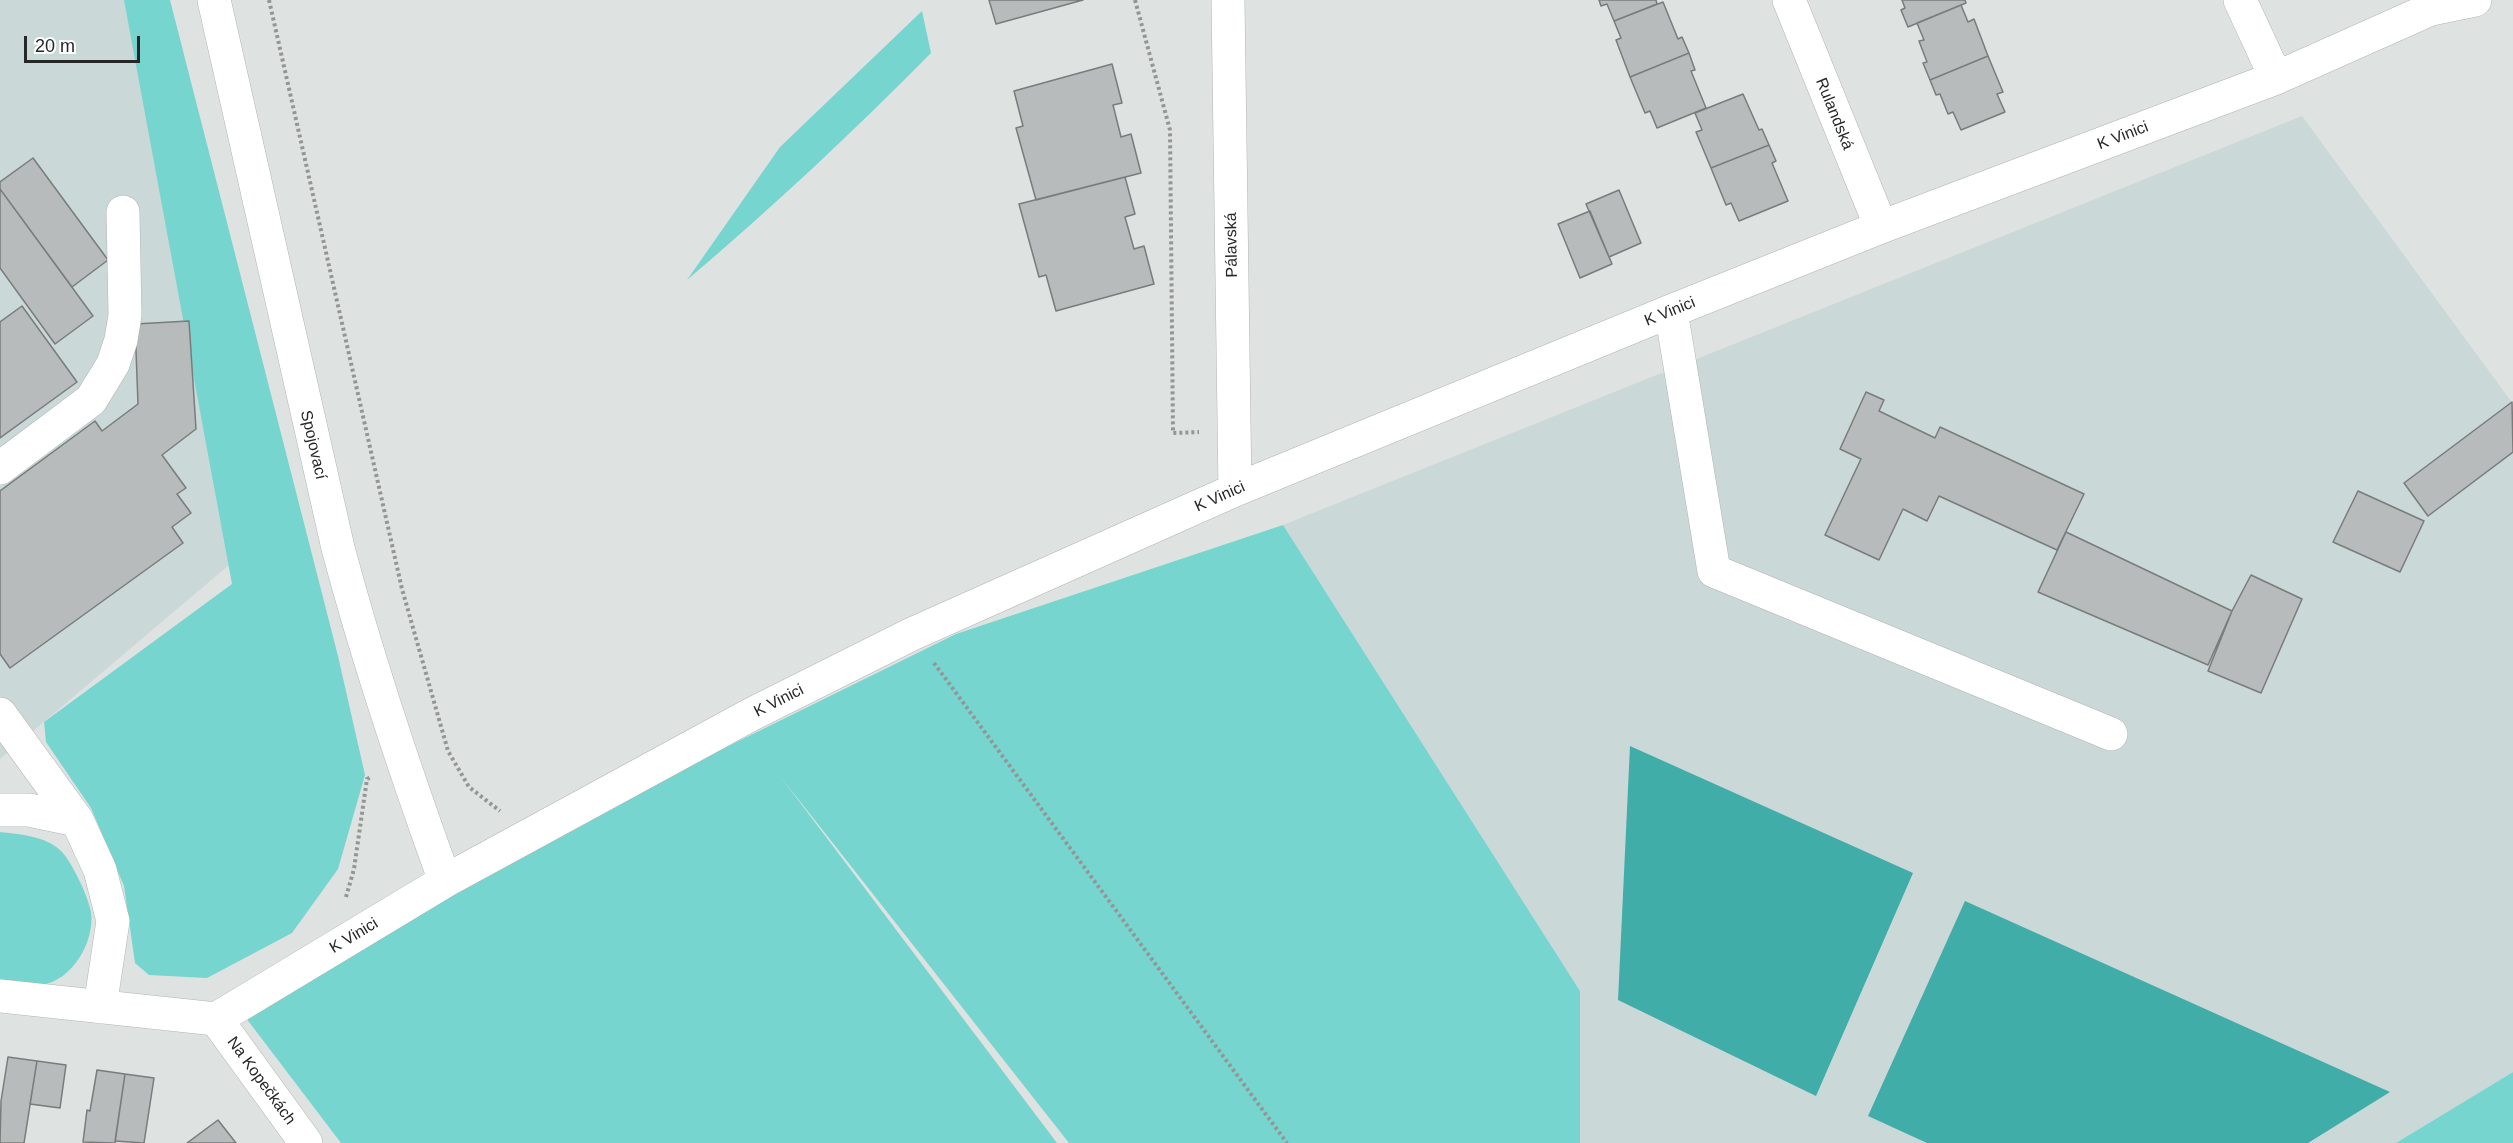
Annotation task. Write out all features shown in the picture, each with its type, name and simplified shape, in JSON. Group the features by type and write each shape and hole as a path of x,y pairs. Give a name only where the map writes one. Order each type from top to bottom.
{"street":[{"name":"Spojovací","path":"214,0 338,548 361,638 404,768 445,881"},
{"name":"Pálavská","path":"1228,0 1236,490"},
{"name":"Rulandská","path":"1789,0 1881,227"},
{"path":"2240,0 2276,78"},
{"name":"K Vinici","path":"216,1019 445,881 752,714 912,634 1236,490 1671,311 1881,227 2276,78 2431,9 2475,0"},
{"path":"0,468 91,400 113,364 121,340 125,315 123,212"},
{"path":"1671,311 1714,571 2111,734"},
{"path":"0,714 77,820 100,870 113,921 100,1007"},
{"path":"0,810 29,810 77,820"},
{"path":"0,996 216,1019"},
{"name":"Na Kopečkách","path":"216,1019 306,1143"}],"path":[{"path":"269,0 402,589 448,751 469,787 501,811 511,814"},
{"path":"1136,0 1170,130 1173,433 1204,432"},
{"path":"912,634 1287,1143"},
{"path":"345,902 354,869 367,779 376,776"}],"shaded area":[{"path":"0,0 132,0 282,520 0,759"},
{"path":"124,0 170,0 338,656 365,775 338,869 292,933 207,978 149,975 135,963 124,886 91,808 46,742 44,722 232,584"},
{"path":"922,11 931,53 812,169 687,280 780,147"},
{"path":"2302,116 2513,404 2513,1072 2396,1143 1580,1143 1580,991 1283,525"},
{"path":"1283,525 1580,991 1580,1143 1069,1143 780,776 1057,1143 341,1143 227,993 956,634"},
{"path":"1630,746 1913,873 1816,1096 1618,1000"},
{"path":"0,832 32,837 55,846 70,863 87,897 91,924 85,947 71,968 52,982 26,985 0,980"},
{"path":"1965,901 2390,1092 2308,1143 1927,1143 1868,1116"},
{"path":"2513,1072 2513,1143 2396,1143"}],"building":[{"path":"989,0 1083,0 996,24"},
{"path":"1599,0 1656,0 1657,4 1614,21 1607,4 1601,6"},
{"path":"1902,0 1965,0 1966,3 1908,27 1901,10 1905,8"},
{"path":"1663,2 1678,39 1682,37 1689,53 1630,77 1616,40 1621,38 1614,21"},
{"path":"1961,5 1968,22 1974,19 1988,56 1930,80 1923,63 1927,62 1919,41 1924,40 1917,23"},
{"path":"1689,53 1695,70 1691,71 1706,108 1657,128 1650,111 1645,113 1630,77"},
{"path":"1988,56 2003,92 1997,94 2005,112 1961,130 1953,112 1948,114 1940,94 1936,95 1930,80"},
{"path":"1112,64 1122,103 1113,105 1121,137 1131,134 1141,173 1036,200 1016,128 1023,126 1014,91"},
{"path":"1743,94 1759,130 1762,129 1769,145 1711,168 1696,132 1702,130 1695,113"},
{"path":"1769,145 1776,161 1772,163 1788,201 1739,221 1731,203 1726,205 1711,168"},
{"path":"33,158 108,260 72,287 0,189 0,182"},
{"path":"1125,177 1135,214 1125,217 1134,249 1144,246 1154,284 1056,311 1046,275 1039,277 1019,204"},
{"path":"0,189 93,316 55,344 0,268"},
{"path":"1619,190 1641,243 1609,257 1586,204"},
{"path":"1590,211 1612,264 1580,278 1558,224"},
{"path":"22,306 77,382 0,438 0,322"},
{"path":"189,321 196,429 162,455 186,488 177,494 191,513 172,527 183,543 10,668 0,654 0,491 95,421 102,431 138,404 135,324"},
{"path":"1866,392 1884,400 1879,411 1935,438 1940,427 2084,494 2057,550 1939,496 1927,521 1903,509 1879,560 1825,535 1861,459 1840,449"},
{"path":"2512,402 2513,452 2428,516 2404,483"},
{"path":"2358,491 2424,521 2400,572 2333,542"},
{"path":"2066,532 2232,611 2208,665 2038,592"},
{"path":"2251,575 2302,599 2261,693 2208,671 2232,611"},
{"path":"8,1057 37,1061 24,1143 0,1143 1,1101"},
{"path":"37,1061 66,1065 60,1108 30,1104"},
{"path":"97,1070 125,1074 115,1143 83,1142 87,1110 90,1111"},
{"path":"125,1074 154,1078 144,1143 115,1141"},
{"path":"218,1120 236,1143 187,1143"}]}
